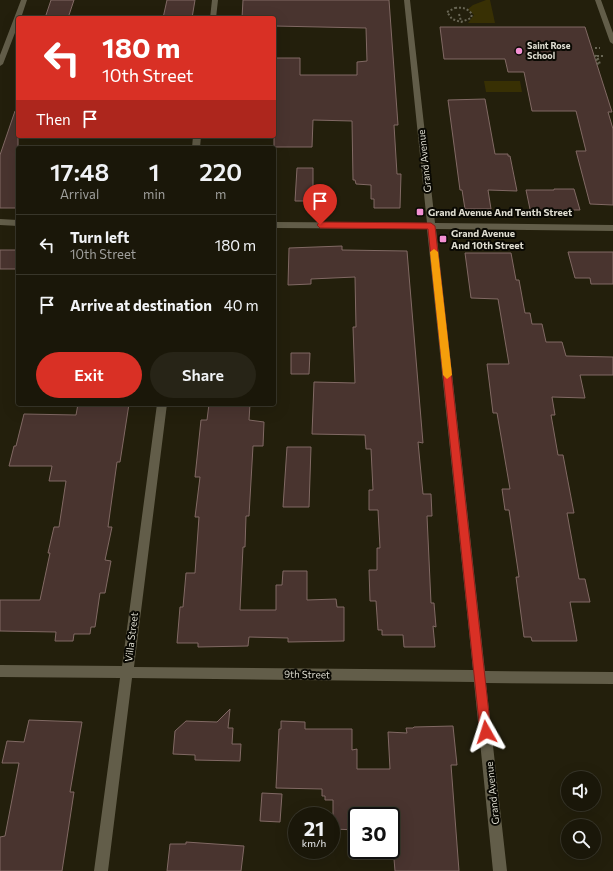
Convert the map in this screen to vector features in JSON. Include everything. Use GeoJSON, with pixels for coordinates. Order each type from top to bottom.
{"type":"FeatureCollection","features":[{"type":"Feature","properties":{"kind":"street"},"geometry":{"type":"LineString","coordinates":[[18,16],[24,0]]}},
{"type":"Feature","properties":{"kind":"street"},"geometry":{"type":"LineString","coordinates":[[213,16],[215,0]]}},
{"type":"Feature","properties":{"kind":"street","name":"Grand Avenue"},"geometry":{"type":"LineString","coordinates":[[407,0],[500,871]]}},
{"type":"Feature","properties":{"kind":"street"},"geometry":{"type":"LineString","coordinates":[[598,0],[613,42]]}},
{"type":"Feature","properties":{"kind":"street"},"geometry":{"type":"LineString","coordinates":[[0,64],[16,21]]}},
{"type":"Feature","properties":{"kind":"street"},"geometry":{"type":"LineString","coordinates":[[0,222],[16,223]]}},
{"type":"Feature","properties":{"kind":"street"},"geometry":{"type":"LineString","coordinates":[[276,225],[613,228]]}},
{"type":"Feature","properties":{"kind":"street","name":"Villa Street"},"geometry":{"type":"LineString","coordinates":[[101,871],[162,406]]}},
{"type":"Feature","properties":{"kind":"street","name":"9th Street"},"geometry":{"type":"LineString","coordinates":[[0,671],[613,678]]}},
{"type":"Feature","properties":{"kind":"path"},"geometry":{"type":"LineString","coordinates":[[461,22],[471,18],[472,14],[470,11],[459,8],[452,9],[447,12],[450,19],[461,22],[465,23]]}},
{"type":"Feature","properties":{"kind":"path"},"geometry":{"type":"LineString","coordinates":[[459,14],[461,22]]}},
{"type":"Feature","properties":{"kind":"path"},"geometry":{"type":"LineString","coordinates":[[595,48],[600,48]]}},
{"type":"Feature","properties":{"kind":"path"},"geometry":{"type":"LineString","coordinates":[[595,55],[598,64],[600,64],[598,56],[603,56]]}},
{"type":"Feature","properties":{"kind":"shaded area"},"geometry":{"type":"Polygon","coordinates":[[[490,0],[495,23],[468,23],[474,15],[468,9],[473,5],[490,0]]]}},
{"type":"Feature","properties":{"kind":"shaded area"},"geometry":{"type":"Polygon","coordinates":[[[484,81],[520,81],[522,92],[486,92],[484,81]]]}},
{"type":"Feature","properties":{"kind":"building"},"geometry":{"type":"Polygon","coordinates":[[[51,0],[74,0],[69,16],[46,16],[51,0]]]}},
{"type":"Feature","properties":{"kind":"building"},"geometry":{"type":"Polygon","coordinates":[[[167,0],[195,0],[192,16],[163,16],[167,0]]]}},
{"type":"Feature","properties":{"kind":"building"},"geometry":{"type":"Polygon","coordinates":[[[243,0],[389,0],[398,125],[394,125],[397,174],[401,174],[400,208],[374,208],[374,199],[371,199],[371,185],[356,184],[355,180],[353,180],[352,121],[313,120],[312,147],[274,146],[274,138],[276,138],[276,58],[300,58],[300,75],[357,75],[357,62],[367,61],[366,28],[276,26],[276,16],[242,16],[243,0]]]}},
{"type":"Feature","properties":{"kind":"building"},"geometry":{"type":"Polygon","coordinates":[[[440,27],[585,27],[612,112],[608,112],[613,129],[613,205],[590,204],[576,151],[586,151],[576,111],[532,111],[524,72],[508,72],[505,59],[444,59],[440,27]]]}},
{"type":"Feature","properties":{"kind":"building"},"geometry":{"type":"Polygon","coordinates":[[[485,99],[495,154],[508,154],[508,156],[510,156],[517,191],[488,190],[491,209],[465,209],[462,190],[460,190],[448,100],[485,99]]]}},
{"type":"Feature","properties":{"kind":"building"},"geometry":{"type":"Polygon","coordinates":[[[16,111],[16,138],[18,138],[18,146],[16,146],[16,208],[0,208],[0,155],[16,111]]]}},
{"type":"Feature","properties":{"kind":"building"},"geometry":{"type":"Polygon","coordinates":[[[297,168],[313,168],[313,201],[295,201],[297,168]]]}},
{"type":"Feature","properties":{"kind":"building"},"geometry":{"type":"Polygon","coordinates":[[[574,189],[580,210],[555,210],[556,214],[531,214],[526,190],[574,189]]]}},
{"type":"Feature","properties":{"kind":"building"},"geometry":{"type":"Polygon","coordinates":[[[342,246],[342,250],[407,251],[423,443],[418,442],[423,494],[431,494],[432,516],[427,516],[431,603],[434,603],[436,627],[433,626],[435,647],[404,647],[403,635],[382,635],[382,630],[378,630],[376,601],[370,601],[369,570],[377,570],[377,548],[380,548],[378,510],[369,510],[369,490],[373,490],[371,449],[366,449],[365,435],[312,434],[314,382],[355,383],[353,327],[356,327],[355,277],[311,279],[311,284],[288,285],[289,248],[342,246]]]}},
{"type":"Feature","properties":{"kind":"building"},"geometry":{"type":"Polygon","coordinates":[[[0,250],[16,250],[16,269],[0,269],[0,250]]]}},
{"type":"Feature","properties":{"kind":"building"},"geometry":{"type":"Polygon","coordinates":[[[568,252],[613,252],[613,284],[591,284],[590,278],[575,278],[568,252]]]}},
{"type":"Feature","properties":{"kind":"building"},"geometry":{"type":"Polygon","coordinates":[[[465,253],[511,253],[516,280],[519,280],[525,313],[530,313],[532,324],[542,324],[546,342],[562,342],[566,356],[613,357],[613,375],[580,375],[585,398],[552,397],[555,415],[551,415],[558,455],[563,455],[574,513],[567,513],[579,579],[585,579],[590,602],[570,602],[577,641],[532,641],[531,637],[524,637],[516,577],[519,577],[509,510],[505,510],[502,489],[510,489],[497,413],[493,413],[487,364],[509,364],[498,299],[471,298],[465,253]]]}},
{"type":"Feature","properties":{"kind":"building"},"geometry":{"type":"Polygon","coordinates":[[[291,353],[310,353],[309,374],[291,374],[291,353]]]}},
{"type":"Feature","properties":{"kind":"building"},"geometry":{"type":"Polygon","coordinates":[[[78,406],[129,406],[120,462],[117,462],[108,527],[112,527],[105,560],[111,561],[105,593],[100,593],[95,627],[91,627],[90,634],[74,634],[73,641],[55,641],[56,632],[0,631],[0,600],[40,600],[54,527],[59,527],[66,481],[49,481],[52,466],[9,466],[24,414],[76,415],[78,406]]]}},
{"type":"Feature","properties":{"kind":"building"},"geometry":{"type":"Polygon","coordinates":[[[209,406],[250,406],[249,420],[264,422],[263,446],[253,446],[249,516],[246,516],[245,547],[243,547],[240,610],[276,610],[276,585],[282,585],[283,571],[307,571],[307,600],[336,599],[337,607],[344,607],[344,641],[288,642],[288,638],[249,637],[248,646],[198,647],[198,643],[177,643],[180,607],[183,607],[186,573],[195,573],[199,517],[195,517],[200,477],[195,477],[201,420],[207,420],[209,406]]]}},
{"type":"Feature","properties":{"kind":"building"},"geometry":{"type":"Polygon","coordinates":[[[287,447],[311,447],[309,507],[283,507],[287,447]]]}},
{"type":"Feature","properties":{"kind":"building"},"geometry":{"type":"Polygon","coordinates":[[[230,709],[228,728],[233,728],[232,744],[241,744],[240,761],[195,760],[195,755],[173,754],[175,731],[186,721],[217,722],[230,709]]]}},
{"type":"Feature","properties":{"kind":"building"},"geometry":{"type":"Polygon","coordinates":[[[29,720],[82,722],[70,792],[74,792],[62,871],[0,871],[0,837],[5,836],[19,763],[2,763],[7,741],[24,742],[29,720]]]}},
{"type":"Feature","properties":{"kind":"building"},"geometry":{"type":"Polygon","coordinates":[[[281,721],[305,722],[305,729],[352,729],[352,750],[357,749],[357,769],[390,769],[388,732],[407,733],[406,728],[453,726],[457,765],[451,765],[459,871],[395,871],[394,859],[400,859],[400,807],[348,807],[348,830],[340,829],[340,807],[333,807],[333,800],[325,800],[325,796],[322,796],[322,789],[276,788],[279,729],[281,729],[281,721]]]}},
{"type":"Feature","properties":{"kind":"building"},"geometry":{"type":"Polygon","coordinates":[[[262,793],[282,794],[280,822],[260,821],[262,793]]]}},
{"type":"Feature","properties":{"kind":"building"},"geometry":{"type":"Polygon","coordinates":[[[186,842],[244,846],[241,871],[167,871],[170,844],[186,844],[186,842]]]}},
{"type":"Feature","properties":{"kind":"slow traffic"},"geometry":{"type":"LineString","coordinates":[[434,252],[447,375]]}},
{"type":"Feature","properties":{"kind":"place","name":"Saint Rose School"},"geometry":{"type":"Point","coordinates":[519,51]}},
{"type":"Feature","properties":{"kind":"place","name":"Grand Avenue And Tenth Street"},"geometry":{"type":"Point","coordinates":[420,212]}},
{"type":"Feature","properties":{"kind":"place","name":"Grand Avenue And 10th Street"},"geometry":{"type":"Point","coordinates":[443,239]}},
{"type":"Feature","properties":{"kind":"route"},"geometry":{"type":"LineString","coordinates":[[320,225],[431,226],[486,732]]}}]}
